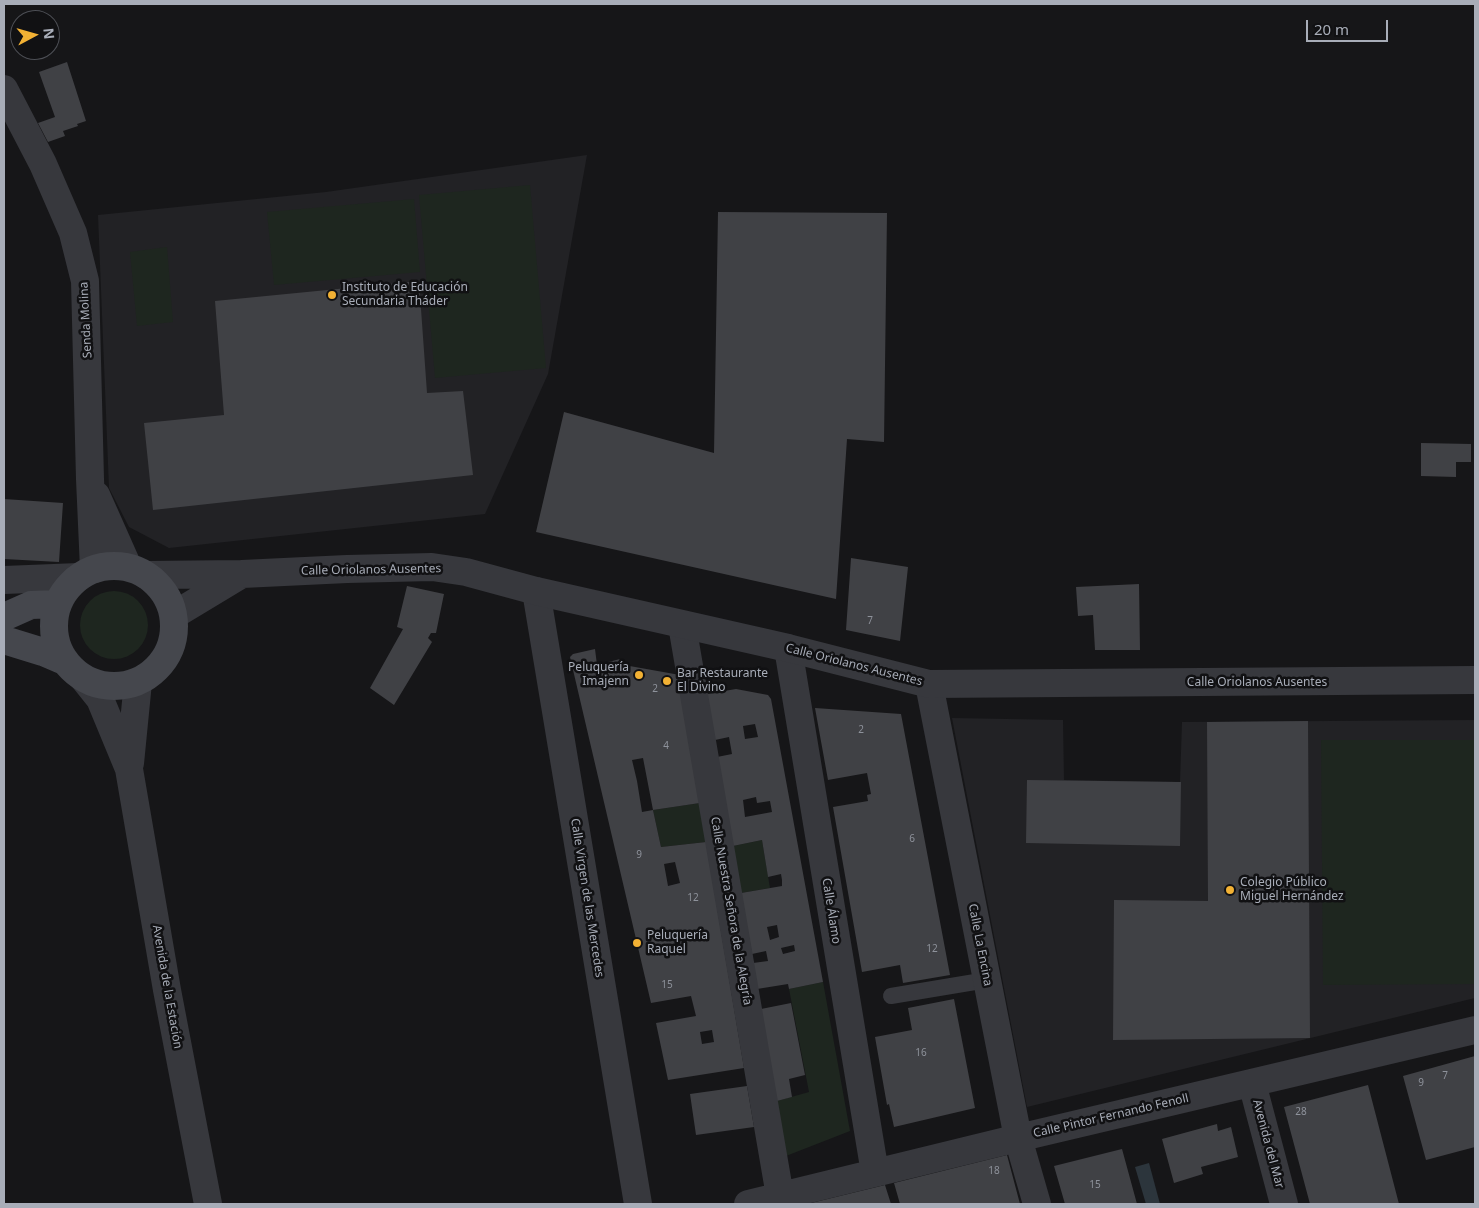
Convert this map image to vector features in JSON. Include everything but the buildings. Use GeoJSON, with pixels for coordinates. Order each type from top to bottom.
{"type":"FeatureCollection","features":[{"type":"Feature","properties":{"kind":"main road"},"geometry":{"type":"LineString","coordinates":[[110,566],[137,571],[159,586],[168,599],[174,615],[174,636],[168,655],[155,671],[138,682],[120,687],[102,686],[84,679],[64,661],[56,643],[53,623],[58,604],[66,589],[86,573],[110,566]]}},
{"type":"Feature","properties":{"kind":"main road"},"geometry":{"type":"LineString","coordinates":[[4,617],[31,605],[58,604]]}},
{"type":"Feature","properties":{"kind":"main road"},"geometry":{"type":"LineString","coordinates":[[4,640],[43,652],[64,661]]}},
{"type":"Feature","properties":{"kind":"street","name":"Senda Molina"},"geometry":{"type":"LineString","coordinates":[[4,89],[43,164],[73,233],[85,281],[90,479],[86,573]]}},
{"type":"Feature","properties":{"kind":"street","name":"Senda Molina"},"geometry":{"type":"LineString","coordinates":[[90,479],[137,571]]}},
{"type":"Feature","properties":{"kind":"street","name":"Calle Oriolanos Ausentes"},"geometry":{"type":"LineString","coordinates":[[137,571],[242,574],[432,567],[466,572],[536,591],[788,648],[929,684],[1475,680]]}},
{"type":"Feature","properties":{"kind":"street"},"geometry":{"type":"LineString","coordinates":[[4,580],[86,573]]}},
{"type":"Feature","properties":{"kind":"street","name":"Calle Oriolanos Ausentes"},"geometry":{"type":"LineString","coordinates":[[174,615],[242,574]]}},
{"type":"Feature","properties":{"kind":"street","name":"Calle Virgen de las Mercedes"},"geometry":{"type":"LineString","coordinates":[[536,591],[638,1204]]}},
{"type":"Feature","properties":{"kind":"street","name":"Calle Nuestra Señora de la Alegría"},"geometry":{"type":"LineString","coordinates":[[682,624],[780,1196]]}},
{"type":"Feature","properties":{"kind":"street","name":"Calle Álamo"},"geometry":{"type":"LineString","coordinates":[[788,648],[875,1173]]}},
{"type":"Feature","properties":{"kind":"street","name":"Avenida de la Estación"},"geometry":{"type":"LineString","coordinates":[[84,679],[100,699],[129,770],[167,990],[208,1204]]}},
{"type":"Feature","properties":{"kind":"street","name":"Avenida de la Estación"},"geometry":{"type":"LineString","coordinates":[[129,770],[138,682]]}},
{"type":"Feature","properties":{"kind":"street","name":"Calle La Encina"},"geometry":{"type":"LineString","coordinates":[[929,684],[1018,1138],[1037,1204]]}},
{"type":"Feature","properties":{"kind":"street","name":"Calle Pintor Fernando Fenoll"},"geometry":{"type":"LineString","coordinates":[[748,1204],[1475,1030]]}},
{"type":"Feature","properties":{"kind":"street","name":"Avenida del Mar"},"geometry":{"type":"LineString","coordinates":[[1252,1083],[1284,1204]]}},
{"type":"Feature","properties":{"kind":"lane"},"geometry":{"type":"LineString","coordinates":[[891,996],[987,980]]}},
{"type":"Feature","properties":{"kind":"shaded area","name":"Instituto de Educación Secundaria Tháder"},"geometry":{"type":"Polygon","coordinates":[[[587,155],[548,374],[485,514],[169,548],[129,527],[109,488],[98,215],[326,192],[587,155]]]}},
{"type":"Feature","properties":{"kind":"shaded area"},"geometry":{"type":"Polygon","coordinates":[[[530,185],[546,368],[435,378],[419,195],[530,185]]]}},
{"type":"Feature","properties":{"kind":"shaded area"},"geometry":{"type":"Polygon","coordinates":[[[414,199],[420,272],[274,285],[267,212],[414,199]]]}},
{"type":"Feature","properties":{"kind":"shaded area"},"geometry":{"type":"Polygon","coordinates":[[[167,247],[173,322],[137,326],[130,252],[167,247]]]}},
{"type":"Feature","properties":{"kind":"shaded area"},"geometry":{"type":"Polygon","coordinates":[[[114,591],[127,594],[138,601],[145,612],[148,625],[145,638],[138,649],[127,656],[114,659],[101,656],[90,649],[83,638],[80,625],[83,612],[90,601],[101,594],[114,591]]]}},
{"type":"Feature","properties":{"kind":"shaded area","name":"Colegio Público Miguel Hernández"},"geometry":{"type":"Polygon","coordinates":[[[952,718],[1063,720],[1064,780],[1180,782],[1182,722],[1475,720],[1475,998],[1027,1107],[952,718]]]}},
{"type":"Feature","properties":{"kind":"shaded area"},"geometry":{"type":"Polygon","coordinates":[[[1321,740],[1475,740],[1475,984],[1323,985],[1321,740]]]}},
{"type":"Feature","properties":{"kind":"shaded area"},"geometry":{"type":"Polygon","coordinates":[[[700,803],[706,842],[661,847],[653,810],[700,803]]]}},
{"type":"Feature","properties":{"kind":"shaded area"},"geometry":{"type":"Polygon","coordinates":[[[762,840],[770,888],[741,893],[733,846],[762,840]]]}},
{"type":"Feature","properties":{"kind":"shaded area"},"geometry":{"type":"Polygon","coordinates":[[[823,982],[850,1131],[786,1156],[777,1101],[809,1092],[789,989],[823,982]]]}},
{"type":"Feature","properties":{"kind":"shaded area"},"geometry":{"type":"Polygon","coordinates":[[[1149,1163],[1160,1204],[1146,1204],[1135,1167],[1149,1163]]]}},
{"type":"Feature","properties":{"kind":"place","name":"Instituto de Educación Secundaria Tháder"},"geometry":{"type":"Point","coordinates":[332,295]}},
{"type":"Feature","properties":{"kind":"place","name":"Peluquería Imajenn"},"geometry":{"type":"Point","coordinates":[639,675]}},
{"type":"Feature","properties":{"kind":"place","name":"Bar Restaurante El Divino"},"geometry":{"type":"Point","coordinates":[667,681]}},
{"type":"Feature","properties":{"kind":"place","name":"Colegio Público Miguel Hernández"},"geometry":{"type":"Point","coordinates":[1230,890]}},
{"type":"Feature","properties":{"kind":"place","name":"Peluquería Raquel"},"geometry":{"type":"Point","coordinates":[637,943]}}]}
